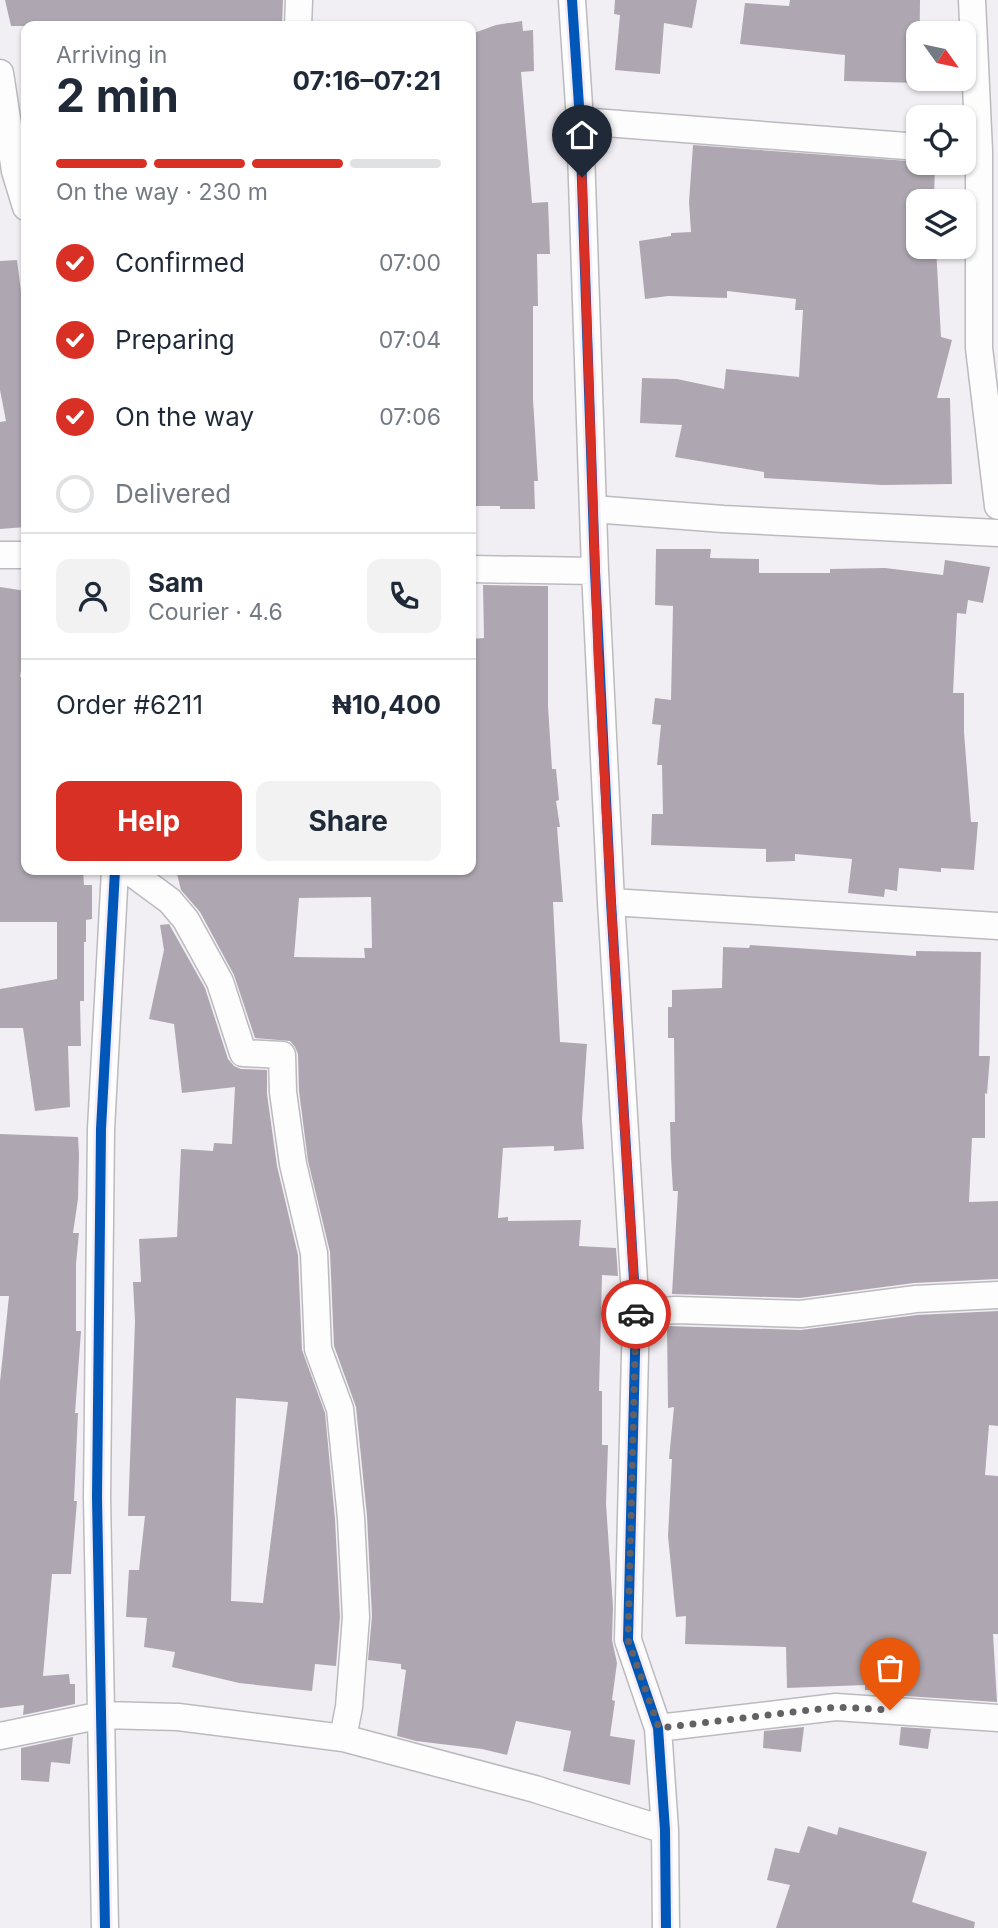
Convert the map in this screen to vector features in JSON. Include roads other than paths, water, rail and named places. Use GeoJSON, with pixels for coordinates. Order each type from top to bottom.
{"type":"FeatureCollection","features":[{"type":"Feature","properties":{"kind":"street"},"geometry":{"type":"LineString","coordinates":[[298,21],[299,0]]}},
{"type":"Feature","properties":{"kind":"street"},"geometry":{"type":"LineString","coordinates":[[572,0],[580,121],[595,571],[611,902],[636,1313],[628,1640],[659,1728],[665,1830],[666,1928]]}},
{"type":"Feature","properties":{"kind":"street"},"geometry":{"type":"LineString","coordinates":[[972,0],[980,151],[979,348],[998,506]]}},
{"type":"Feature","properties":{"kind":"street"},"geometry":{"type":"LineString","coordinates":[[0,73],[15,171],[21,191]]}},
{"type":"Feature","properties":{"kind":"street"},"geometry":{"type":"LineString","coordinates":[[580,121],[906,146]]}},
{"type":"Feature","properties":{"kind":"street"},"geometry":{"type":"LineString","coordinates":[[593,509],[723,519],[998,533]]}},
{"type":"Feature","properties":{"kind":"street"},"geometry":{"type":"LineString","coordinates":[[0,555],[21,555]]}},
{"type":"Feature","properties":{"kind":"street"},"geometry":{"type":"LineString","coordinates":[[476,569],[595,571]]}},
{"type":"Feature","properties":{"kind":"street"},"geometry":{"type":"LineString","coordinates":[[105,1928],[97,1497],[101,1129],[115,875]]}},
{"type":"Feature","properties":{"kind":"street"},"geometry":{"type":"LineString","coordinates":[[135,875],[170,901],[186,919],[220,982],[243,1054],[282,1055],[283,1092],[293,1164],[314,1253],[318,1349],[340,1409],[351,1518],[356,1616],[349,1707],[343,1738]]}},
{"type":"Feature","properties":{"kind":"street"},"geometry":{"type":"LineString","coordinates":[[611,902],[998,926]]}},
{"type":"Feature","properties":{"kind":"street"},"geometry":{"type":"LineString","coordinates":[[636,1313],[676,1310],[801,1314],[916,1299],[998,1295]]}},
{"type":"Feature","properties":{"kind":"street"},"geometry":{"type":"LineString","coordinates":[[659,1728],[836,1707],[998,1718]]}},
{"type":"Feature","properties":{"kind":"street"},"geometry":{"type":"LineString","coordinates":[[0,1736],[102,1716],[178,1717],[343,1738],[536,1788],[665,1830]]}}]}
